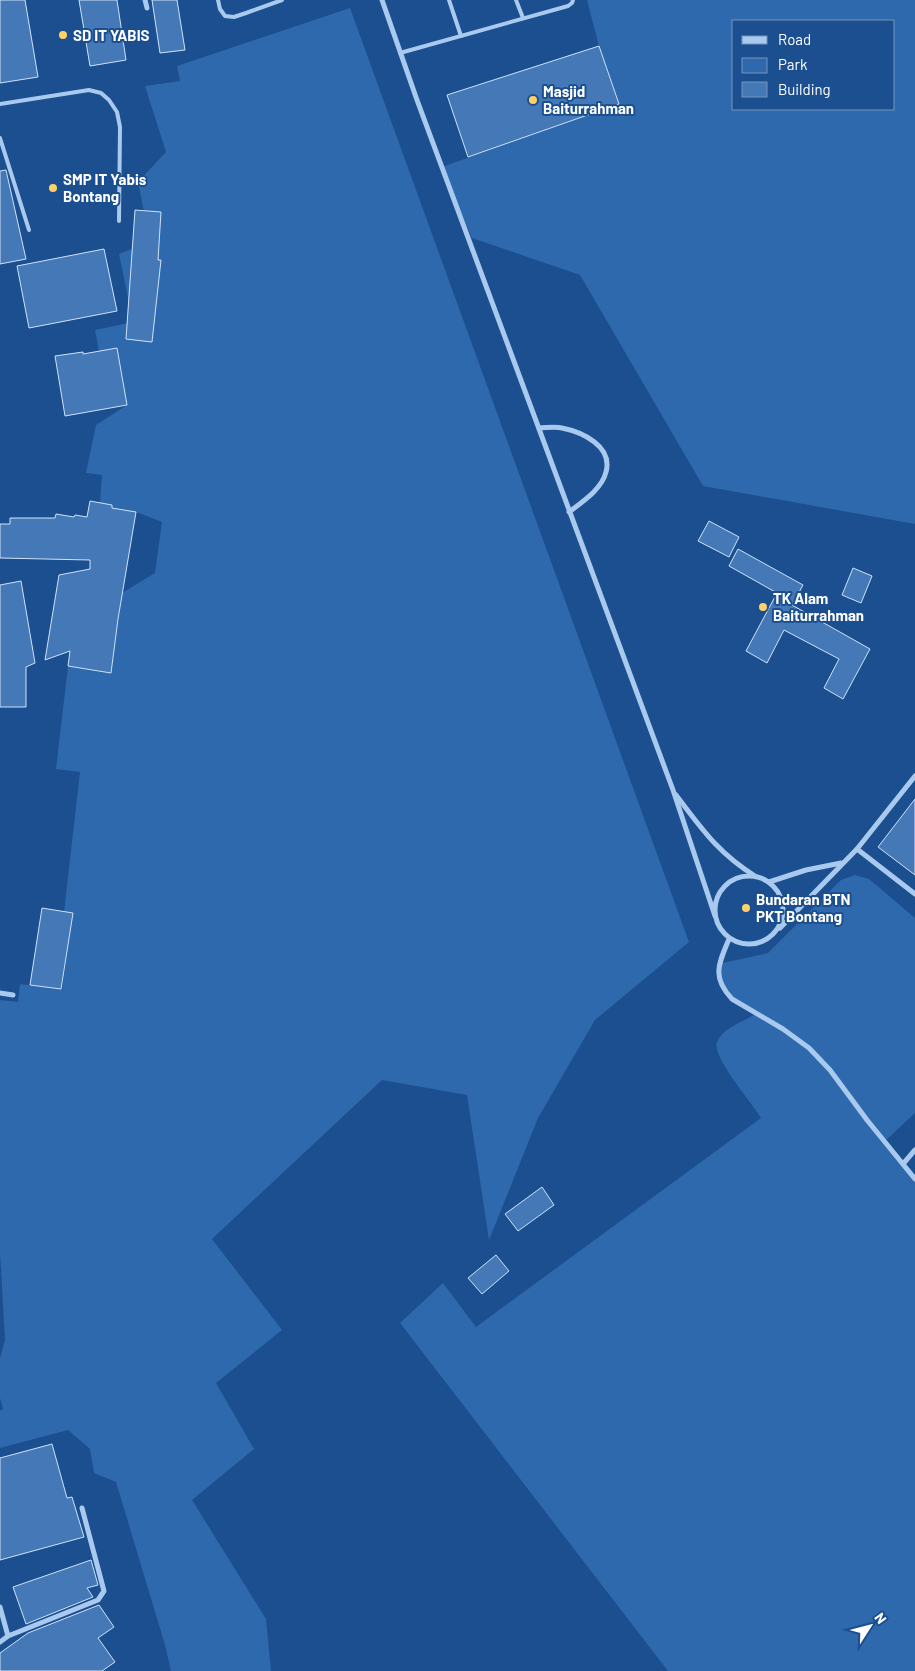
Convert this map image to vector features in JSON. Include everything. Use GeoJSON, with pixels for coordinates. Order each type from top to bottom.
{"type":"FeatureCollection","features":[{"type":"Feature","properties":{"kind":"street"},"geometry":{"type":"LineString","coordinates":[[145,0],[147,8]]}},
{"type":"Feature","properties":{"kind":"street"},"geometry":{"type":"LineString","coordinates":[[382,0],[673,790],[720,929],[729,939],[742,944],[755,945],[768,940],[821,888],[842,863],[857,849],[915,776]]}},
{"type":"Feature","properties":{"kind":"street"},"geometry":{"type":"LineString","coordinates":[[539,428],[560,427],[591,438],[601,448],[606,460],[606,472],[599,486],[569,512]]}},
{"type":"Feature","properties":{"kind":"street"},"geometry":{"type":"LineString","coordinates":[[673,790],[718,848],[735,863],[769,882],[778,892],[783,904],[783,918],[778,930]]}},
{"type":"Feature","properties":{"kind":"street"},"geometry":{"type":"LineString","coordinates":[[857,849],[915,894]]}},
{"type":"Feature","properties":{"kind":"street"},"geometry":{"type":"LineString","coordinates":[[769,882],[806,870],[842,863]]}},
{"type":"Feature","properties":{"kind":"street"},"geometry":{"type":"LineString","coordinates":[[715,916],[715,903],[721,890],[730,881],[743,876],[756,876]]}},
{"type":"Feature","properties":{"kind":"street"},"geometry":{"type":"LineString","coordinates":[[729,939],[718,964],[720,979],[726,992],[732,999],[783,1029],[808,1048],[830,1070],[867,1120],[915,1178]]}},
{"type":"Feature","properties":{"kind":"street"},"geometry":{"type":"LineString","coordinates":[[0,993],[13,995]]}},
{"type":"Feature","properties":{"kind":"street"},"geometry":{"type":"LineString","coordinates":[[903,1164],[915,1150]]}},
{"type":"Feature","properties":{"kind":"street"},"geometry":{"type":"LineString","coordinates":[[0,1642],[8,1636],[98,1600],[103,1595],[104,1591],[82,1508]]}},
{"type":"Feature","properties":{"kind":"street"},"geometry":{"type":"LineString","coordinates":[[0,1607],[8,1636]]}},
{"type":"Feature","properties":{"kind":"lane"},"geometry":{"type":"LineString","coordinates":[[218,0],[220,9],[225,16],[234,16],[282,0]]}},
{"type":"Feature","properties":{"kind":"lane"},"geometry":{"type":"LineString","coordinates":[[449,0],[461,36]]}},
{"type":"Feature","properties":{"kind":"lane"},"geometry":{"type":"LineString","coordinates":[[516,0],[522,18]]}},
{"type":"Feature","properties":{"kind":"lane"},"geometry":{"type":"LineString","coordinates":[[400,53],[568,6],[572,3],[572,0]]}},
{"type":"Feature","properties":{"kind":"lane"},"geometry":{"type":"LineString","coordinates":[[0,104],[89,90],[101,94],[109,100],[117,112],[120,128],[119,221]]}},
{"type":"Feature","properties":{"kind":"lane"},"geometry":{"type":"LineString","coordinates":[[0,138],[29,230]]}},
{"type":"Feature","properties":{"kind":"green space"},"geometry":{"type":"Polygon","coordinates":[[[587,0],[915,0],[915,524],[703,486],[580,275],[472,238],[442,167],[619,104],[599,46],[587,0]]]}},
{"type":"Feature","properties":{"kind":"green space"},"geometry":{"type":"Polygon","coordinates":[[[350,8],[689,942],[595,1020],[538,1118],[489,1240],[467,1095],[382,1080],[212,1239],[282,1330],[216,1383],[254,1449],[192,1500],[266,1619],[271,1671],[171,1671],[165,1645],[116,1482],[94,1473],[90,1449],[68,1430],[0,1448],[0,1411],[3,1409],[0,1398],[0,1358],[5,1340],[0,1253],[0,1000],[18,1002],[20,984],[62,989],[73,913],[64,912],[80,772],[56,769],[68,666],[111,673],[122,593],[155,573],[162,522],[136,512],[113,509],[100,503],[102,475],[86,473],[96,425],[127,405],[99,351],[95,330],[133,322],[119,254],[150,242],[138,182],[166,152],[145,86],[180,81],[177,66],[350,8]]]}},
{"type":"Feature","properties":{"kind":"green space"},"geometry":{"type":"Polygon","coordinates":[[[855,875],[869,879],[915,918],[915,1113],[885,1141],[915,1179],[915,1671],[668,1671],[400,1323],[443,1283],[476,1327],[761,1118],[726,1069],[717,1049],[717,1042],[724,1033],[754,1015],[726,992],[718,964],[768,953],[841,880],[855,875]]]}},
{"type":"Feature","properties":{"kind":"building"},"geometry":{"type":"Polygon","coordinates":[[[0,0],[25,0],[38,77],[0,83],[0,0]]]}},
{"type":"Feature","properties":{"kind":"building"},"geometry":{"type":"Polygon","coordinates":[[[79,0],[117,0],[126,60],[90,66],[79,0]]]}},
{"type":"Feature","properties":{"kind":"building"},"geometry":{"type":"Polygon","coordinates":[[[152,0],[177,0],[185,50],[160,53],[152,0]]]}},
{"type":"Feature","properties":{"kind":"building","name":"Masjid Baiturrahman"},"geometry":{"type":"Polygon","coordinates":[[[599,46],[619,104],[468,157],[447,95],[599,46]]]}},
{"type":"Feature","properties":{"kind":"building"},"geometry":{"type":"Polygon","coordinates":[[[6,170],[26,259],[0,264],[0,171],[6,170]]]}},
{"type":"Feature","properties":{"kind":"building"},"geometry":{"type":"Polygon","coordinates":[[[135,210],[161,212],[158,260],[161,260],[152,342],[126,339],[135,210]]]}},
{"type":"Feature","properties":{"kind":"building"},"geometry":{"type":"Polygon","coordinates":[[[104,249],[117,311],[29,328],[17,266],[104,249]]]}},
{"type":"Feature","properties":{"kind":"building"},"geometry":{"type":"Polygon","coordinates":[[[117,348],[127,405],[65,416],[55,356],[83,352],[83,354],[117,348]]]}},
{"type":"Feature","properties":{"kind":"building"},"geometry":{"type":"Polygon","coordinates":[[[90,501],[112,505],[112,508],[136,512],[111,673],[68,666],[70,651],[45,660],[59,575],[90,569],[90,560],[0,558],[0,524],[10,524],[10,518],[55,518],[56,514],[87,517],[90,501]]]}},
{"type":"Feature","properties":{"kind":"building"},"geometry":{"type":"Polygon","coordinates":[[[709,521],[739,537],[729,557],[698,541],[709,521]]]}},
{"type":"Feature","properties":{"kind":"building"},"geometry":{"type":"Polygon","coordinates":[[[738,549],[803,585],[792,605],[870,649],[843,699],[824,688],[839,659],[784,630],[767,663],[746,651],[777,593],[729,566],[738,549]]]}},
{"type":"Feature","properties":{"kind":"building"},"geometry":{"type":"Polygon","coordinates":[[[853,568],[872,576],[861,603],[842,595],[853,568]]]}},
{"type":"Feature","properties":{"kind":"building"},"geometry":{"type":"Polygon","coordinates":[[[21,581],[35,663],[26,667],[26,707],[0,707],[0,585],[21,581]]]}},
{"type":"Feature","properties":{"kind":"building"},"geometry":{"type":"Polygon","coordinates":[[[915,799],[915,875],[878,847],[915,799]]]}},
{"type":"Feature","properties":{"kind":"building"},"geometry":{"type":"Polygon","coordinates":[[[42,908],[73,913],[61,989],[30,985],[42,908]]]}},
{"type":"Feature","properties":{"kind":"building"},"geometry":{"type":"Polygon","coordinates":[[[542,1187],[554,1205],[518,1231],[505,1214],[542,1187]]]}},
{"type":"Feature","properties":{"kind":"building"},"geometry":{"type":"Polygon","coordinates":[[[496,1255],[509,1271],[482,1294],[468,1278],[496,1255]]]}},
{"type":"Feature","properties":{"kind":"building"},"geometry":{"type":"Polygon","coordinates":[[[52,1444],[67,1498],[72,1497],[84,1537],[0,1560],[0,1458],[52,1444]]]}},
{"type":"Feature","properties":{"kind":"building"},"geometry":{"type":"Polygon","coordinates":[[[91,1560],[98,1585],[87,1588],[93,1597],[26,1624],[13,1587],[91,1560]]]}},
{"type":"Feature","properties":{"kind":"building"},"geometry":{"type":"Polygon","coordinates":[[[99,1605],[114,1627],[98,1638],[115,1662],[102,1671],[0,1671],[0,1653],[28,1633],[99,1605]]]}},
{"type":"Feature","properties":{"kind":"place","name":"SD IT YABIS"},"geometry":{"type":"Point","coordinates":[63,35]}},
{"type":"Feature","properties":{"kind":"place","name":"Masjid Baiturrahman"},"geometry":{"type":"Point","coordinates":[533,100]}},
{"type":"Feature","properties":{"kind":"place","name":"SMP IT Yabis Bontang"},"geometry":{"type":"Point","coordinates":[53,188]}},
{"type":"Feature","properties":{"kind":"place","name":"TK Alam Baiturrahman"},"geometry":{"type":"Point","coordinates":[763,607]}},
{"type":"Feature","properties":{"kind":"place","name":"Bundaran BTN PKT Bontang"},"geometry":{"type":"Point","coordinates":[746,908]}}]}
